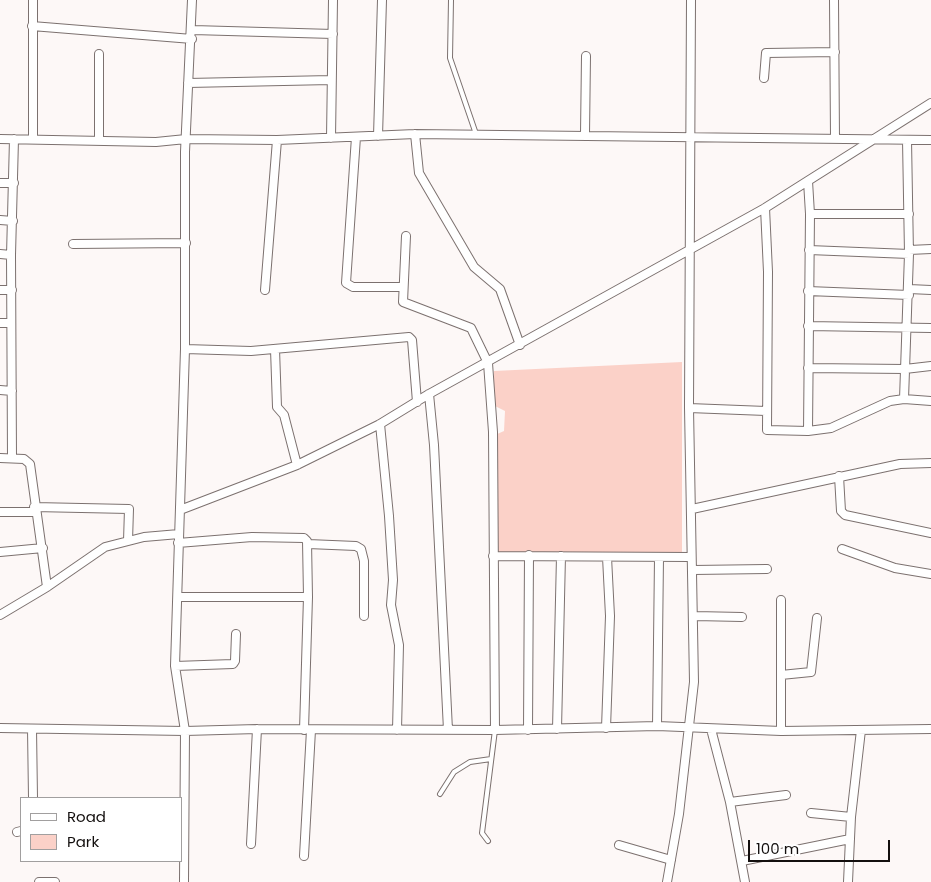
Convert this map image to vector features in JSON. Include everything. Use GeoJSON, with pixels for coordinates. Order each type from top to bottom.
{"type":"FeatureCollection","features":[{"type":"Feature","properties":{"kind":"street"},"geometry":{"type":"LineString","coordinates":[[33,0],[33,138]]}},
{"type":"Feature","properties":{"kind":"street"},"geometry":{"type":"LineString","coordinates":[[184,882],[185,731],[175,666],[185,349],[186,139],[192,0]]}},
{"type":"Feature","properties":{"kind":"street"},"geometry":{"type":"LineString","coordinates":[[331,138],[333,0]]}},
{"type":"Feature","properties":{"kind":"street"},"geometry":{"type":"LineString","coordinates":[[378,136],[382,0]]}},
{"type":"Feature","properties":{"kind":"street"},"geometry":{"type":"LineString","coordinates":[[668,882],[690,729],[694,682],[695,616],[691,557],[692,509],[688,408],[691,248],[691,0]]}},
{"type":"Feature","properties":{"kind":"street"},"geometry":{"type":"LineString","coordinates":[[834,0],[835,138]]}},
{"type":"Feature","properties":{"kind":"street"},"geometry":{"type":"LineString","coordinates":[[32,26],[192,34],[333,34]]}},
{"type":"Feature","properties":{"kind":"street"},"geometry":{"type":"LineString","coordinates":[[764,78],[766,53],[835,52]]}},
{"type":"Feature","properties":{"kind":"street"},"geometry":{"type":"LineString","coordinates":[[99,54],[99,140]]}},
{"type":"Feature","properties":{"kind":"street"},"geometry":{"type":"LineString","coordinates":[[586,56],[586,134]]}},
{"type":"Feature","properties":{"kind":"street"},"geometry":{"type":"LineString","coordinates":[[188,83],[331,80]]}},
{"type":"Feature","properties":{"kind":"street"},"geometry":{"type":"LineString","coordinates":[[180,510],[297,464],[380,424],[429,394],[765,208],[931,103]]}},
{"type":"Feature","properties":{"kind":"street"},"geometry":{"type":"LineString","coordinates":[[415,134],[419,173],[474,267],[500,289],[520,345]]}},
{"type":"Feature","properties":{"kind":"street"},"geometry":{"type":"LineString","coordinates":[[0,139],[33,138],[156,142],[186,139],[277,140],[415,134],[586,134],[931,140]]}},
{"type":"Feature","properties":{"kind":"street"},"geometry":{"type":"LineString","coordinates":[[356,136],[346,283],[353,287],[403,287]]}},
{"type":"Feature","properties":{"kind":"street"},"geometry":{"type":"LineString","coordinates":[[12,458],[11,255],[14,139]]}},
{"type":"Feature","properties":{"kind":"street"},"geometry":{"type":"LineString","coordinates":[[266,290],[277,140]]}},
{"type":"Feature","properties":{"kind":"street"},"geometry":{"type":"LineString","coordinates":[[904,399],[909,292],[907,140]]}},
{"type":"Feature","properties":{"kind":"street"},"geometry":{"type":"LineString","coordinates":[[808,180],[810,214],[808,431]]}},
{"type":"Feature","properties":{"kind":"street"},"geometry":{"type":"LineString","coordinates":[[0,182],[14,182]]}},
{"type":"Feature","properties":{"kind":"street"},"geometry":{"type":"LineString","coordinates":[[765,208],[768,272],[767,430],[808,431],[831,428],[883,403],[904,399],[931,401]]}},
{"type":"Feature","properties":{"kind":"street"},"geometry":{"type":"LineString","coordinates":[[810,214],[909,214]]}},
{"type":"Feature","properties":{"kind":"street"},"geometry":{"type":"LineString","coordinates":[[0,220],[13,221]]}},
{"type":"Feature","properties":{"kind":"street"},"geometry":{"type":"LineString","coordinates":[[406,236],[403,302],[473,330],[488,363],[493,432],[495,730]]}},
{"type":"Feature","properties":{"kind":"street"},"geometry":{"type":"LineString","coordinates":[[73,244],[186,243]]}},
{"type":"Feature","properties":{"kind":"street"},"geometry":{"type":"LineString","coordinates":[[809,250],[909,252],[931,249]]}},
{"type":"Feature","properties":{"kind":"street"},"geometry":{"type":"LineString","coordinates":[[0,254],[11,255]]}},
{"type":"Feature","properties":{"kind":"street"},"geometry":{"type":"LineString","coordinates":[[0,290],[12,290]]}},
{"type":"Feature","properties":{"kind":"street"},"geometry":{"type":"LineString","coordinates":[[808,291],[909,292],[931,290]]}},
{"type":"Feature","properties":{"kind":"street"},"geometry":{"type":"LineString","coordinates":[[0,323],[11,323]]}},
{"type":"Feature","properties":{"kind":"street"},"geometry":{"type":"LineString","coordinates":[[808,326],[931,328]]}},
{"type":"Feature","properties":{"kind":"street"},"geometry":{"type":"LineString","coordinates":[[185,349],[275,349],[409,337],[412,340],[417,402]]}},
{"type":"Feature","properties":{"kind":"street"},"geometry":{"type":"LineString","coordinates":[[275,349],[277,407],[284,415],[297,464]]}},
{"type":"Feature","properties":{"kind":"street"},"geometry":{"type":"LineString","coordinates":[[808,368],[905,369],[931,366]]}},
{"type":"Feature","properties":{"kind":"street"},"geometry":{"type":"LineString","coordinates":[[0,390],[12,391]]}},
{"type":"Feature","properties":{"kind":"street"},"geometry":{"type":"LineString","coordinates":[[429,394],[434,445],[448,730]]}},
{"type":"Feature","properties":{"kind":"street"},"geometry":{"type":"LineString","coordinates":[[688,408],[766,412]]}},
{"type":"Feature","properties":{"kind":"street"},"geometry":{"type":"LineString","coordinates":[[380,424],[389,516],[392,605],[399,645],[397,730]]}},
{"type":"Feature","properties":{"kind":"street"},"geometry":{"type":"LineString","coordinates":[[0,458],[28,460],[30,464],[47,587]]}},
{"type":"Feature","properties":{"kind":"street"},"geometry":{"type":"LineString","coordinates":[[692,509],[774,493],[839,476],[900,464],[931,464]]}},
{"type":"Feature","properties":{"kind":"street"},"geometry":{"type":"LineString","coordinates":[[839,476],[841,511],[844,515],[931,533]]}},
{"type":"Feature","properties":{"kind":"street"},"geometry":{"type":"LineString","coordinates":[[0,512],[129,509],[128,541]]}},
{"type":"Feature","properties":{"kind":"street"},"geometry":{"type":"LineString","coordinates":[[0,615],[47,587],[106,546],[179,534]]}},
{"type":"Feature","properties":{"kind":"street"},"geometry":{"type":"LineString","coordinates":[[178,543],[275,537],[304,538],[308,544],[304,856]]}},
{"type":"Feature","properties":{"kind":"street"},"geometry":{"type":"LineString","coordinates":[[308,544],[356,546],[361,549],[364,561],[364,616]]}},
{"type":"Feature","properties":{"kind":"street"},"geometry":{"type":"LineString","coordinates":[[0,552],[43,548]]}},
{"type":"Feature","properties":{"kind":"street"},"geometry":{"type":"LineString","coordinates":[[842,549],[895,568],[931,574]]}},
{"type":"Feature","properties":{"kind":"street"},"geometry":{"type":"LineString","coordinates":[[528,730],[529,555]]}},
{"type":"Feature","properties":{"kind":"street"},"geometry":{"type":"LineString","coordinates":[[493,556],[691,557]]}},
{"type":"Feature","properties":{"kind":"street"},"geometry":{"type":"LineString","coordinates":[[557,729],[561,556]]}},
{"type":"Feature","properties":{"kind":"street"},"geometry":{"type":"LineString","coordinates":[[606,728],[610,616],[607,557]]}},
{"type":"Feature","properties":{"kind":"street"},"geometry":{"type":"LineString","coordinates":[[657,726],[659,558]]}},
{"type":"Feature","properties":{"kind":"street"},"geometry":{"type":"LineString","coordinates":[[693,570],[767,569]]}},
{"type":"Feature","properties":{"kind":"street"},"geometry":{"type":"LineString","coordinates":[[178,597],[308,597]]}},
{"type":"Feature","properties":{"kind":"street"},"geometry":{"type":"LineString","coordinates":[[781,600],[782,731]]}},
{"type":"Feature","properties":{"kind":"street"},"geometry":{"type":"LineString","coordinates":[[695,616],[742,617]]}},
{"type":"Feature","properties":{"kind":"street"},"geometry":{"type":"LineString","coordinates":[[781,675],[812,672],[817,618]]}},
{"type":"Feature","properties":{"kind":"street"},"geometry":{"type":"LineString","coordinates":[[175,666],[233,664],[236,661],[236,634]]}},
{"type":"Feature","properties":{"kind":"street"},"geometry":{"type":"LineString","coordinates":[[0,728],[185,731],[257,729],[528,730],[657,726],[690,729],[782,731],[931,729]]}},
{"type":"Feature","properties":{"kind":"street"},"geometry":{"type":"LineString","coordinates":[[711,728],[730,802],[745,882]]}},
{"type":"Feature","properties":{"kind":"street"},"geometry":{"type":"LineString","coordinates":[[32,729],[33,797]]}},
{"type":"Feature","properties":{"kind":"street"},"geometry":{"type":"LineString","coordinates":[[252,844],[257,729]]}},
{"type":"Feature","properties":{"kind":"street"},"geometry":{"type":"LineString","coordinates":[[848,882],[851,817],[861,730]]}},
{"type":"Feature","properties":{"kind":"street"},"geometry":{"type":"LineString","coordinates":[[730,802],[786,795]]}},
{"type":"Feature","properties":{"kind":"street"},"geometry":{"type":"LineString","coordinates":[[811,813],[851,817]]}},
{"type":"Feature","properties":{"kind":"street"},"geometry":{"type":"LineString","coordinates":[[742,861],[850,839]]}},
{"type":"Feature","properties":{"kind":"street"},"geometry":{"type":"LineString","coordinates":[[619,845],[671,860]]}},
{"type":"Feature","properties":{"kind":"street"},"geometry":{"type":"LineString","coordinates":[[39,882],[55,882]]}},
{"type":"Feature","properties":{"kind":"lane"},"geometry":{"type":"LineString","coordinates":[[452,0],[450,58],[476,134]]}},
{"type":"Feature","properties":{"kind":"lane"},"geometry":{"type":"LineString","coordinates":[[488,842],[482,833],[495,730]]}},
{"type":"Feature","properties":{"kind":"lane"},"geometry":{"type":"LineString","coordinates":[[440,794],[454,772],[470,762],[491,759]]}},
{"type":"Feature","properties":{"kind":"green space"},"geometry":{"type":"Polygon","coordinates":[[[682,362],[682,555],[495,552],[495,435],[504,431],[505,411],[493,405],[494,371],[682,362]]]}}]}
